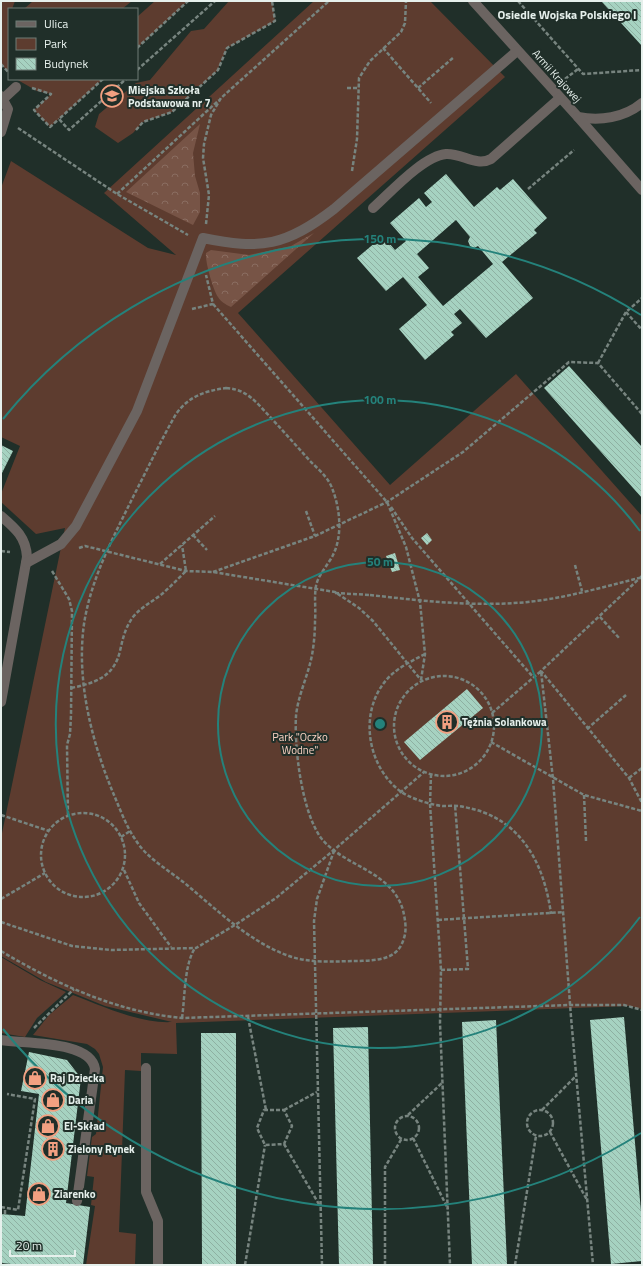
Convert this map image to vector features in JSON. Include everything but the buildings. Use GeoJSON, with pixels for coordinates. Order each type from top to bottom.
{"type":"FeatureCollection","features":[{"type":"Feature","properties":{"kind":"street","name":"Armii Krajowej"},"geometry":{"type":"LineString","coordinates":[[473,1],[578,117],[596,119],[616,116],[628,112],[642,103]]}},
{"type":"Feature","properties":{"kind":"street"},"geometry":{"type":"LineString","coordinates":[[26,563],[51,551],[65,540],[76,526],[137,411],[202,240],[252,246],[271,243],[308,228],[347,197],[517,50]]}},
{"type":"Feature","properties":{"kind":"street"},"geometry":{"type":"LineString","coordinates":[[1,132],[6,120],[8,109],[2,97],[21,86]]}},
{"type":"Feature","properties":{"kind":"street"},"geometry":{"type":"LineString","coordinates":[[373,208],[420,167],[437,157],[446,154],[453,154],[482,162],[491,159],[560,98]]}},
{"type":"Feature","properties":{"kind":"street"},"geometry":{"type":"LineString","coordinates":[[578,117],[642,190]]}},
{"type":"Feature","properties":{"kind":"street"},"geometry":{"type":"LineString","coordinates":[[1,516],[19,532],[23,538],[27,550],[26,563],[1,702]]}},
{"type":"Feature","properties":{"kind":"street"},"geometry":{"type":"LineString","coordinates":[[1,1040],[16,1043],[34,1042],[79,1051],[86,1054],[94,1063],[95,1069],[77,1201]]}},
{"type":"Feature","properties":{"kind":"street"},"geometry":{"type":"LineString","coordinates":[[146,1068],[146,1192],[158,1221],[158,1265]]}},
{"type":"Feature","properties":{"kind":"path"},"geometry":{"type":"LineString","coordinates":[[138,47],[188,1]]}},
{"type":"Feature","properties":{"kind":"path"},"geometry":{"type":"LineString","coordinates":[[138,69],[215,1]]}},
{"type":"Feature","properties":{"kind":"path"},"geometry":{"type":"LineString","coordinates":[[136,130],[143,122],[172,112],[218,70],[227,48],[275,21],[272,1]]}},
{"type":"Feature","properties":{"kind":"path"},"geometry":{"type":"LineString","coordinates":[[117,194],[329,1]]}},
{"type":"Feature","properties":{"kind":"path"},"geometry":{"type":"LineString","coordinates":[[347,197],[357,139],[358,88],[361,72],[404,28],[406,1]]}},
{"type":"Feature","properties":{"kind":"path"},"geometry":{"type":"LineString","coordinates":[[518,1],[583,74],[642,70]]}},
{"type":"Feature","properties":{"kind":"path"},"geometry":{"type":"LineString","coordinates":[[383,48],[441,115]]}},
{"type":"Feature","properties":{"kind":"path"},"geometry":{"type":"LineString","coordinates":[[418,88],[454,57]]}},
{"type":"Feature","properties":{"kind":"path"},"geometry":{"type":"LineString","coordinates":[[1,64],[8,72]]}},
{"type":"Feature","properties":{"kind":"path"},"geometry":{"type":"LineString","coordinates":[[21,86],[51,94],[34,110],[50,127],[102,80]]}},
{"type":"Feature","properties":{"kind":"path"},"geometry":{"type":"LineString","coordinates":[[59,119],[69,130],[125,80]]}},
{"type":"Feature","properties":{"kind":"path"},"geometry":{"type":"LineString","coordinates":[[347,88],[358,88]]}},
{"type":"Feature","properties":{"kind":"path"},"geometry":{"type":"LineString","coordinates":[[6,120],[117,194],[202,240],[209,195],[203,158],[204,144],[211,115],[221,98]]}},
{"type":"Feature","properties":{"kind":"path"},"geometry":{"type":"LineString","coordinates":[[528,189],[574,150]]}},
{"type":"Feature","properties":{"kind":"path"},"geometry":{"type":"LineString","coordinates":[[598,363],[626,312],[642,298]]}},
{"type":"Feature","properties":{"kind":"path"},"geometry":{"type":"LineString","coordinates":[[213,304],[387,502],[412,538],[533,677]]}},
{"type":"Feature","properties":{"kind":"path"},"geometry":{"type":"LineString","coordinates":[[626,312],[642,330]]}},
{"type":"Feature","properties":{"kind":"path"},"geometry":{"type":"LineString","coordinates":[[213,572],[316,536],[387,502],[463,452],[569,362],[598,363],[642,414]]}},
{"type":"Feature","properties":{"kind":"path"},"geometry":{"type":"LineString","coordinates":[[226,388],[237,389],[247,393],[324,475],[333,491],[340,532],[336,549],[319,578],[316,589],[314,644],[311,662],[299,698],[296,728],[297,746],[308,811],[319,836],[334,850],[373,874],[395,892],[404,915],[406,929],[399,949],[389,957],[378,960],[315,961],[288,956],[235,925],[148,855],[136,841],[130,831],[99,756],[91,726],[85,685],[83,646],[84,621],[94,584],[106,552],[176,414],[182,405],[192,398],[207,391],[226,388]]}},
{"type":"Feature","properties":{"kind":"path"},"geometry":{"type":"LineString","coordinates":[[387,502],[406,547],[420,602],[425,654],[422,680]]}},
{"type":"Feature","properties":{"kind":"path"},"geometry":{"type":"LineString","coordinates":[[306,511],[316,536]]}},
{"type":"Feature","properties":{"kind":"path"},"geometry":{"type":"LineString","coordinates":[[160,564],[215,516]]}},
{"type":"Feature","properties":{"kind":"path"},"geometry":{"type":"LineString","coordinates":[[194,535],[207,550]]}},
{"type":"Feature","properties":{"kind":"path"},"geometry":{"type":"LineString","coordinates":[[65,540],[74,549],[85,546],[186,571],[213,572],[335,592],[420,602],[528,602],[551,599],[641,577]]}},
{"type":"Feature","properties":{"kind":"path"},"geometry":{"type":"LineString","coordinates":[[182,545],[186,571]]}},
{"type":"Feature","properties":{"kind":"path"},"geometry":{"type":"LineString","coordinates":[[575,565],[582,591]]}},
{"type":"Feature","properties":{"kind":"path"},"geometry":{"type":"LineString","coordinates":[[52,571],[69,599],[72,611],[72,715],[67,745],[68,816]]}},
{"type":"Feature","properties":{"kind":"path"},"geometry":{"type":"LineString","coordinates":[[71,688],[85,685],[106,676],[118,659],[122,640],[128,624],[136,613],[162,594],[186,571]]}},
{"type":"Feature","properties":{"kind":"path"},"geometry":{"type":"LineString","coordinates":[[492,713],[541,671],[641,577]]}},
{"type":"Feature","properties":{"kind":"path"},"geometry":{"type":"LineString","coordinates":[[335,592],[359,608],[373,620],[422,680]]}},
{"type":"Feature","properties":{"kind":"path"},"geometry":{"type":"LineString","coordinates":[[600,617],[620,639]]}},
{"type":"Feature","properties":{"kind":"path"},"geometry":{"type":"LineString","coordinates":[[425,654],[408,663],[389,677],[381,688],[370,715],[369,730],[375,757],[388,779],[400,792],[430,804],[455,806],[476,810],[492,816],[522,838],[542,871],[551,914]]}},
{"type":"Feature","properties":{"kind":"path"},"geometry":{"type":"LineString","coordinates":[[541,671],[587,729],[629,778],[642,803]]}},
{"type":"Feature","properties":{"kind":"path"},"geometry":{"type":"LineString","coordinates":[[541,671],[553,779],[570,1005],[593,1265]]}},
{"type":"Feature","properties":{"kind":"path"},"geometry":{"type":"LineString","coordinates":[[442,676],[459,678],[474,686],[485,698],[492,713],[493,727],[491,742],[484,755],[474,766],[460,773],[446,775],[424,772],[405,758],[397,744],[394,728],[395,713],[402,698],[422,680],[442,676]]}},
{"type":"Feature","properties":{"kind":"path"},"geometry":{"type":"LineString","coordinates":[[587,729],[626,695]]}},
{"type":"Feature","properties":{"kind":"path"},"geometry":{"type":"LineString","coordinates":[[491,742],[553,779],[584,795],[642,811]]}},
{"type":"Feature","properties":{"kind":"path"},"geometry":{"type":"LineString","coordinates":[[629,778],[642,768]]}},
{"type":"Feature","properties":{"kind":"path"},"geometry":{"type":"LineString","coordinates":[[182,1018],[191,955],[196,948],[276,898],[424,772]]}},
{"type":"Feature","properties":{"kind":"path"},"geometry":{"type":"LineString","coordinates":[[431,774],[430,804],[441,970],[440,1011],[450,1265]]}},
{"type":"Feature","properties":{"kind":"path"},"geometry":{"type":"LineString","coordinates":[[584,795],[586,841]]}},
{"type":"Feature","properties":{"kind":"path"},"geometry":{"type":"LineString","coordinates":[[441,970],[468,969],[455,806]]}},
{"type":"Feature","properties":{"kind":"path"},"geometry":{"type":"LineString","coordinates":[[124,869],[113,885],[102,893],[89,897],[76,897],[63,892],[52,883],[45,873],[42,858],[43,844],[49,831],[58,822],[68,816],[80,813],[93,814],[104,819],[114,827],[121,837],[125,849],[124,869],[139,903],[172,947]]}},
{"type":"Feature","properties":{"kind":"path"},"geometry":{"type":"LineString","coordinates":[[1,815],[49,831]]}},
{"type":"Feature","properties":{"kind":"path"},"geometry":{"type":"LineString","coordinates":[[121,837],[130,831]]}},
{"type":"Feature","properties":{"kind":"path"},"geometry":{"type":"LineString","coordinates":[[322,1265],[314,921],[317,899],[334,850]]}},
{"type":"Feature","properties":{"kind":"path"},"geometry":{"type":"LineString","coordinates":[[1,899],[45,873]]}},
{"type":"Feature","properties":{"kind":"path"},"geometry":{"type":"LineString","coordinates":[[438,920],[564,912]]}},
{"type":"Feature","properties":{"kind":"path"},"geometry":{"type":"LineString","coordinates":[[1,922],[72,946],[111,950],[172,947],[196,948]]}},
{"type":"Feature","properties":{"kind":"path"},"geometry":{"type":"LineString","coordinates":[[1,952],[48,978],[74,989],[134,1010],[163,1017],[248,1017],[570,1005],[624,1005],[642,1010]]}},
{"type":"Feature","properties":{"kind":"path"},"geometry":{"type":"LineString","coordinates":[[25,1042],[35,1026],[74,989]]}},
{"type":"Feature","properties":{"kind":"path"},"geometry":{"type":"LineString","coordinates":[[248,1017],[266,1110]]}},
{"type":"Feature","properties":{"kind":"path"},"geometry":{"type":"LineString","coordinates":[[542,1110],[576,1076]]}},
{"type":"Feature","properties":{"kind":"path"},"geometry":{"type":"LineString","coordinates":[[413,1138],[402,1138],[396,1133],[395,1126],[398,1119],[407,1116],[443,1082]]}},
{"type":"Feature","properties":{"kind":"path"},"geometry":{"type":"LineString","coordinates":[[245,1265],[265,1145],[256,1128],[264,1110],[284,1110],[317,1092]]}},
{"type":"Feature","properties":{"kind":"path"},"geometry":{"type":"LineString","coordinates":[[1,1207],[18,1210],[36,1099],[7,1094]]}},
{"type":"Feature","properties":{"kind":"path"},"geometry":{"type":"LineString","coordinates":[[284,1110],[292,1126],[284,1144]]}},
{"type":"Feature","properties":{"kind":"path"},"geometry":{"type":"LineString","coordinates":[[550,1132],[543,1136],[536,1136],[532,1134],[527,1127],[528,1118],[534,1111],[542,1110],[550,1114],[553,1121],[550,1132],[588,1201]]}},
{"type":"Feature","properties":{"kind":"path"},"geometry":{"type":"LineString","coordinates":[[407,1116],[413,1118],[418,1124],[418,1132],[413,1138]]}},
{"type":"Feature","properties":{"kind":"path"},"geometry":{"type":"LineString","coordinates":[[515,1265],[536,1136]]}},
{"type":"Feature","properties":{"kind":"path"},"geometry":{"type":"LineString","coordinates":[[385,1265],[386,1168],[402,1138]]}},
{"type":"Feature","properties":{"kind":"path"},"geometry":{"type":"LineString","coordinates":[[413,1138],[448,1211]]}},
{"type":"Feature","properties":{"kind":"path"},"geometry":{"type":"LineString","coordinates":[[284,1144],[320,1207]]}},
{"type":"Feature","properties":{"kind":"path"},"geometry":{"type":"LineString","coordinates":[[265,1145],[284,1144]]}},
{"type":"Feature","properties":{"kind":"path"},"geometry":{"type":"LineString","coordinates":[[5,1208],[5,1214]]}},
{"type":"Feature","properties":{"kind":"green space"},"geometry":{"type":"Polygon","coordinates":[[[1,1],[15,1],[12,8],[8,8],[8,72],[1,64],[1,1]]]}},
{"type":"Feature","properties":{"kind":"green space"},"geometry":{"type":"Polygon","coordinates":[[[33,1],[132,1],[123,8],[25,8],[33,1]]]}},
{"type":"Feature","properties":{"kind":"green space"},"geometry":{"type":"Polygon","coordinates":[[[155,1],[188,1],[138,47],[138,16],[155,1]]]}},
{"type":"Feature","properties":{"kind":"green space"},"geometry":{"type":"Polygon","coordinates":[[[229,1],[272,1],[275,21],[227,48],[217,71],[172,112],[143,122],[133,133],[118,143],[95,127],[99,114],[136,83],[150,80],[191,31],[204,29],[229,1]]]}},
{"type":"Feature","properties":{"kind":"green space","name":"Park \"Oczko Wodne\""},"geometry":{"type":"Polygon","coordinates":[[[314,1],[430,1],[505,77],[238,313],[390,485],[516,374],[642,516],[642,1009],[629,1006],[176,1023],[177,1054],[141,1053],[141,1071],[125,1070],[119,1232],[136,1234],[135,1265],[86,1265],[95,1206],[91,1205],[94,1177],[87,1176],[92,1137],[96,1134],[103,1067],[99,1054],[95,1049],[87,1044],[33,1035],[49,1015],[73,995],[135,1017],[160,1022],[172,1022],[105,1006],[46,982],[1,956],[1,838],[65,528],[36,534],[1,502],[1,494],[20,446],[1,437],[1,188],[11,161],[148,248],[176,255],[104,193],[314,1]]]}},
{"type":"Feature","properties":{"kind":"green space"},"geometry":{"type":"Polygon","coordinates":[[[18,80],[102,80],[50,127],[34,110],[51,94],[37,91],[18,80]]]}},
{"type":"Feature","properties":{"kind":"green space"},"geometry":{"type":"Polygon","coordinates":[[[200,124],[193,153],[195,176],[200,193],[200,212],[193,225],[126,192],[200,124]]]}},
{"type":"Feature","properties":{"kind":"green space"},"geometry":{"type":"Polygon","coordinates":[[[314,233],[231,307],[219,299],[210,275],[206,253],[211,250],[249,255],[291,246],[314,233]]]}},
{"type":"Feature","properties":{"kind":"green space"},"geometry":{"type":"Polygon","coordinates":[[[1,957],[40,980],[66,992],[37,1018],[25,1037],[1,1033],[1,957]]]}},
{"type":"Feature","properties":{"kind":"place","name":"Miejska Szkoła Podstawowa nr 7"},"geometry":{"type":"Point","coordinates":[112,96]}},
{"type":"Feature","properties":{"kind":"place","name":"Tężnia Solankowa"},"geometry":{"type":"Point","coordinates":[447,722]}},
{"type":"Feature","properties":{"kind":"place","name":"Raj Dziecka"},"geometry":{"type":"Point","coordinates":[35,1078]}},
{"type":"Feature","properties":{"kind":"place","name":"Daria"},"geometry":{"type":"Point","coordinates":[53,1100]}},
{"type":"Feature","properties":{"kind":"place","name":"El-Skład"},"geometry":{"type":"Point","coordinates":[48,1126]}},
{"type":"Feature","properties":{"kind":"place","name":"Zielony Rynek"},"geometry":{"type":"Point","coordinates":[53,1149]}},
{"type":"Feature","properties":{"kind":"place","name":"Ziarenko"},"geometry":{"type":"Point","coordinates":[39,1194]}},
{"type":"Feature","properties":{"kind":"district","name":"Osiedle Wojska Polskiego I"},"geometry":{"type":"Point","coordinates":[567,15]}}]}
